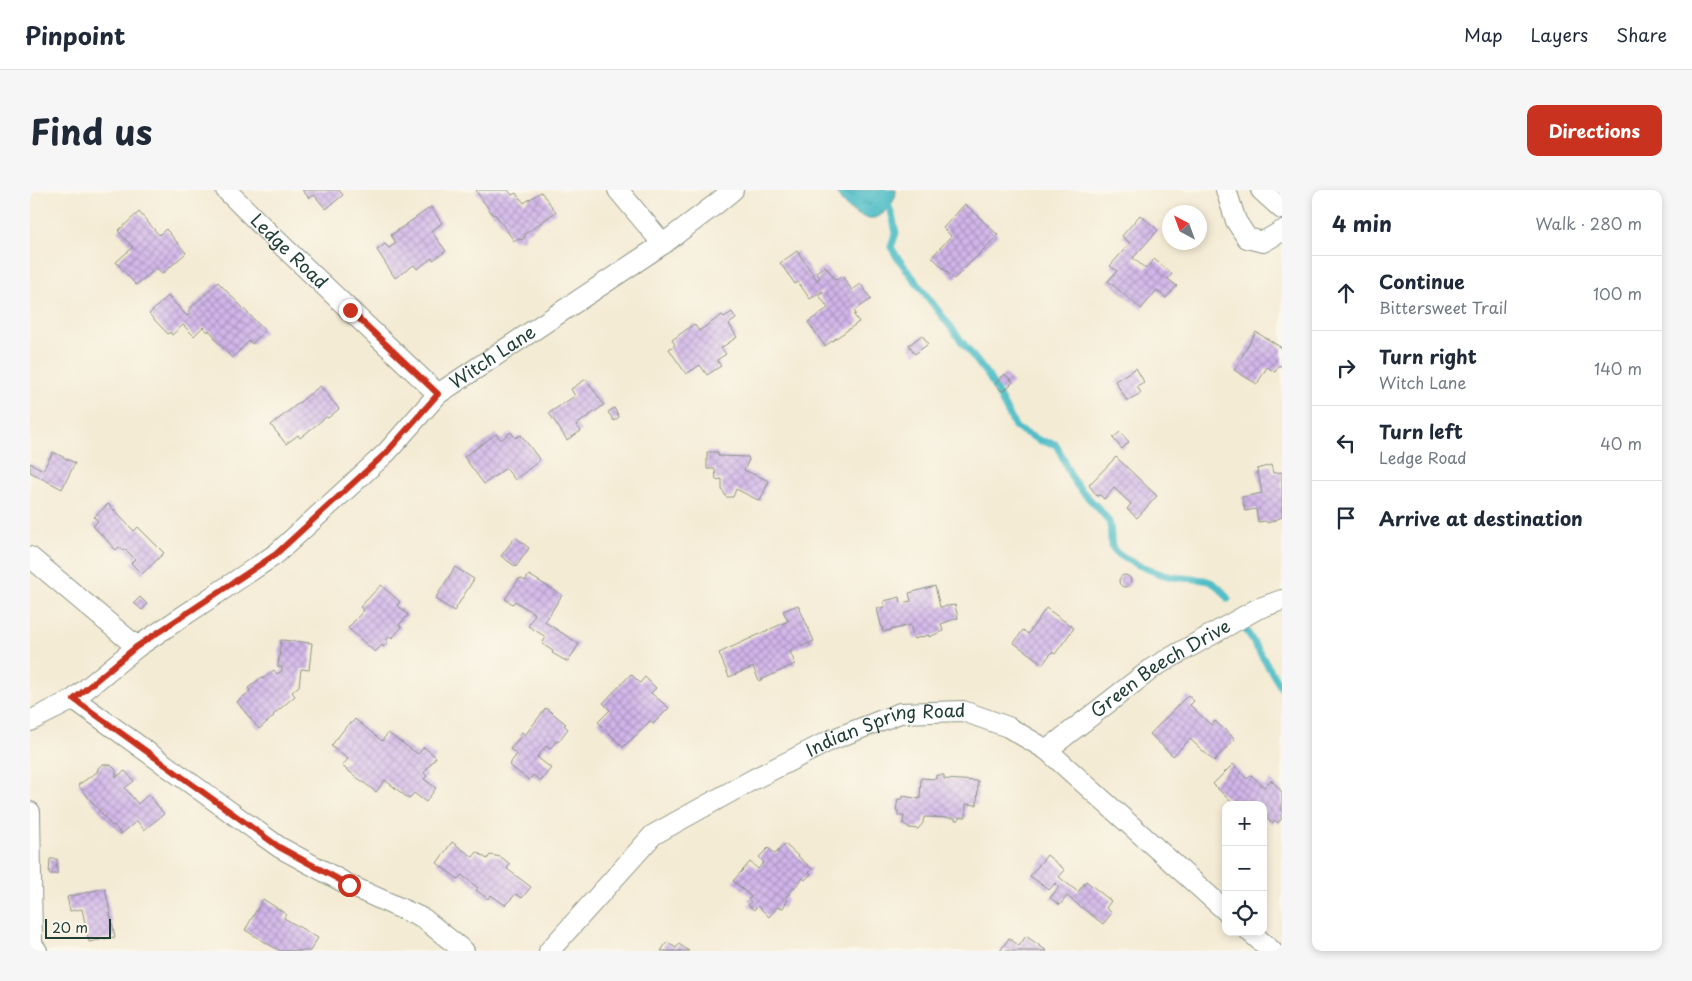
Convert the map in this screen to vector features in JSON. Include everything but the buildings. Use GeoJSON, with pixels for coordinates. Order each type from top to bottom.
{"type":"FeatureCollection","features":[{"type":"Feature","properties":{"kind":"street","name":"Ledge Road"},"geometry":{"type":"LineString","coordinates":[[226,190],[268,234],[438,394]]}},
{"type":"Feature","properties":{"kind":"street"},"geometry":{"type":"LineString","coordinates":[[618,190],[663,244]]}},
{"type":"Feature","properties":{"kind":"street","name":"Witch Lane"},"geometry":{"type":"LineString","coordinates":[[30,721],[74,699],[136,647],[276,554],[387,452],[438,394],[663,244],[733,190]]}},
{"type":"Feature","properties":{"kind":"street"},"geometry":{"type":"LineString","coordinates":[[1226,190],[1236,221],[1247,238],[1262,242],[1282,231]]}},
{"type":"Feature","properties":{"kind":"street"},"geometry":{"type":"LineString","coordinates":[[1261,190],[1282,209]]}},
{"type":"Feature","properties":{"kind":"street"},"geometry":{"type":"LineString","coordinates":[[30,557],[136,647]]}},
{"type":"Feature","properties":{"kind":"street","name":"Green Beech Drive"},"geometry":{"type":"LineString","coordinates":[[1047,750],[1154,667],[1257,608],[1282,600]]}},
{"type":"Feature","properties":{"kind":"street"},"geometry":{"type":"LineString","coordinates":[[74,699],[279,847],[349,885],[424,919],[464,951]]}},
{"type":"Feature","properties":{"kind":"street","name":"Indian Spring Road"},"geometry":{"type":"LineString","coordinates":[[549,951],[653,835],[752,780],[840,736],[900,713],[963,711],[1008,727],[1047,750],[1222,907]]}},
{"type":"Feature","properties":{"kind":"street"},"geometry":{"type":"LineString","coordinates":[[30,812],[32,944],[37,951]]}},
{"type":"Feature","properties":{"kind":"street"},"geometry":{"type":"LineString","coordinates":[[1255,936],[1272,951]]}},
{"type":"Feature","properties":{"kind":"water"},"geometry":{"type":"Polygon","coordinates":[[[836,190],[896,190],[893,202],[881,215],[867,218],[855,213],[845,205],[836,190]]]}},
{"type":"Feature","properties":{"kind":"waterway"},"geometry":{"type":"LineString","coordinates":[[883,190],[896,233],[891,247],[897,257],[989,377],[1016,428],[1041,441],[1055,444],[1074,481],[1109,522],[1112,545],[1115,551],[1134,563],[1161,574],[1211,582],[1228,599]]}},
{"type":"Feature","properties":{"kind":"waterway"},"geometry":{"type":"LineString","coordinates":[[1246,630],[1282,689]]}},
{"type":"Feature","properties":{"kind":"route"},"geometry":{"type":"LineString","coordinates":[[349,885],[279,847],[74,699],[136,647],[276,554],[387,452],[438,394],[350,310]]}}]}
